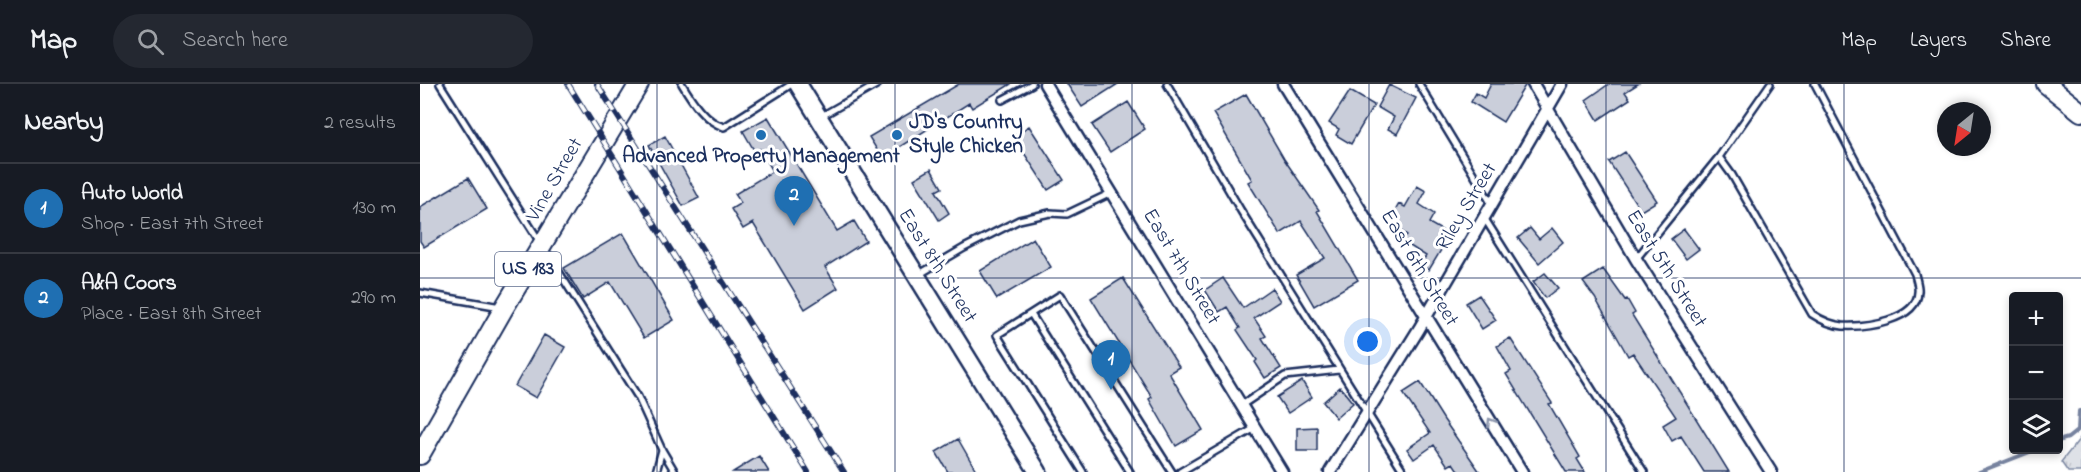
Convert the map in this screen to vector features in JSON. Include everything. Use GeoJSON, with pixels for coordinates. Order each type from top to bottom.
{"type":"FeatureCollection","features":[{"type":"Feature","properties":{"kind":"main road","name":"Vine Street"},"geometry":{"type":"LineString","coordinates":[[420,455],[504,308],[639,84]]}},
{"type":"Feature","properties":{"kind":"main road","name":"East 8th Street"},"geometry":{"type":"LineString","coordinates":[[798,84],[1038,472]]}},
{"type":"Feature","properties":{"kind":"main road"},"geometry":{"type":"LineString","coordinates":[[2046,84],[2081,112]]}},
{"type":"Feature","properties":{"kind":"street","name":"East 7th Street"},"geometry":{"type":"LineString","coordinates":[[1045,84],[1282,472]]}},
{"type":"Feature","properties":{"kind":"street","name":"East 6th Street"},"geometry":{"type":"LineString","coordinates":[[1283,84],[1522,472]]}},
{"type":"Feature","properties":{"kind":"street","name":"East 5th Street"},"geometry":{"type":"LineString","coordinates":[[1533,84],[1636,259],[1771,472]]}},
{"type":"Feature","properties":{"kind":"street","name":"Riley Street"},"geometry":{"type":"LineString","coordinates":[[1330,472],[1425,317],[1562,84]]}},
{"type":"Feature","properties":{"kind":"lane"},"geometry":{"type":"LineString","coordinates":[[440,84],[638,397],[662,450],[675,472]]}},
{"type":"Feature","properties":{"kind":"lane"},"geometry":{"type":"LineString","coordinates":[[682,84],[692,101],[716,125],[724,127],[792,84]]}},
{"type":"Feature","properties":{"kind":"lane"},"geometry":{"type":"LineString","coordinates":[[819,118],[878,84]]}},
{"type":"Feature","properties":{"kind":"lane"},"geometry":{"type":"LineString","coordinates":[[1002,100],[1032,84]]}},
{"type":"Feature","properties":{"kind":"lane"},"geometry":{"type":"LineString","coordinates":[[1167,84],[1241,211],[1404,472]]}},
{"type":"Feature","properties":{"kind":"lane"},"geometry":{"type":"LineString","coordinates":[[1419,84],[1492,204]]}},
{"type":"Feature","properties":{"kind":"lane"},"geometry":{"type":"LineString","coordinates":[[1636,259],[1719,157],[1770,84]]}},
{"type":"Feature","properties":{"kind":"lane"},"geometry":{"type":"LineString","coordinates":[[1719,157],[1812,314],[1822,321],[1841,326],[1868,324],[1899,317],[1912,307],[1919,294],[1915,274],[1815,84]]}},
{"type":"Feature","properties":{"kind":"lane"},"geometry":{"type":"LineString","coordinates":[[917,276],[964,248],[1019,220],[1050,213],[1067,214],[1113,192]]}},
{"type":"Feature","properties":{"kind":"lane"},"geometry":{"type":"LineString","coordinates":[[1484,218],[1644,472]]}},
{"type":"Feature","properties":{"kind":"lane"},"geometry":{"type":"LineString","coordinates":[[420,293],[504,308]]}},
{"type":"Feature","properties":{"kind":"lane"},"geometry":{"type":"LineString","coordinates":[[1083,472],[997,335],[1060,295],[1172,472]]}},
{"type":"Feature","properties":{"kind":"lane"},"geometry":{"type":"LineString","coordinates":[[1031,314],[1130,472]]}},
{"type":"Feature","properties":{"kind":"lane"},"geometry":{"type":"LineString","coordinates":[[1242,405],[1285,376],[1339,370]]}},
{"type":"Feature","properties":{"kind":"lane"},"geometry":{"type":"LineString","coordinates":[[1180,472],[1255,428]]}},
{"type":"Feature","properties":{"kind":"lane"},"geometry":{"type":"LineString","coordinates":[[656,472],[662,450]]}},
{"type":"Feature","properties":{"kind":"green space"},"geometry":{"type":"Polygon","coordinates":[[[2081,437],[2081,472],[2068,472],[2061,462],[2081,437]]]}},
{"type":"Feature","properties":{"kind":"building"},"geometry":{"type":"Polygon","coordinates":[[[959,84],[1011,84],[972,108],[969,103],[882,158],[869,137],[959,84]]]}},
{"type":"Feature","properties":{"kind":"building"},"geometry":{"type":"Polygon","coordinates":[[[1067,84],[1118,84],[1082,107],[1067,84]]]}},
{"type":"Feature","properties":{"kind":"building"},"geometry":{"type":"Polygon","coordinates":[[[1491,84],[1526,84],[1503,122],[1471,102],[1476,93],[1484,98],[1491,84]]]}},
{"type":"Feature","properties":{"kind":"building"},"geometry":{"type":"Polygon","coordinates":[[[1609,84],[1638,84],[1625,92],[1630,99],[1598,120],[1586,100],[1609,84]]]}},
{"type":"Feature","properties":{"kind":"building"},"geometry":{"type":"Polygon","coordinates":[[[1389,85],[1416,98],[1397,134],[1388,129],[1394,117],[1377,107],[1389,85]]]}},
{"type":"Feature","properties":{"kind":"building"},"geometry":{"type":"Polygon","coordinates":[[[1350,91],[1374,105],[1351,144],[1336,135],[1339,129],[1329,123],[1350,91]]]}},
{"type":"Feature","properties":{"kind":"building"},"geometry":{"type":"Polygon","coordinates":[[[1246,94],[1284,159],[1319,210],[1317,211],[1358,280],[1314,306],[1296,275],[1325,258],[1301,221],[1280,234],[1248,182],[1252,180],[1213,113],[1246,94]]]}},
{"type":"Feature","properties":{"kind":"building"},"geometry":{"type":"Polygon","coordinates":[[[1128,102],[1145,129],[1110,152],[1092,125],[1128,102]]]}},
{"type":"Feature","properties":{"kind":"building"},"geometry":{"type":"Polygon","coordinates":[[[768,117],[837,231],[854,221],[866,241],[825,267],[838,288],[805,309],[753,223],[743,229],[731,209],[741,203],[735,194],[773,171],[760,149],[755,152],[743,131],[768,117]]]}},
{"type":"Feature","properties":{"kind":"building"},"geometry":{"type":"Polygon","coordinates":[[[1029,126],[1064,180],[1048,190],[1013,136],[1029,126]]]}},
{"type":"Feature","properties":{"kind":"building"},"geometry":{"type":"Polygon","coordinates":[[[665,136],[699,198],[683,206],[649,145],[665,136]]]}},
{"type":"Feature","properties":{"kind":"building"},"geometry":{"type":"Polygon","coordinates":[[[1625,152],[1657,201],[1641,211],[1609,162],[1625,152]]]}},
{"type":"Feature","properties":{"kind":"building"},"geometry":{"type":"Polygon","coordinates":[[[931,169],[942,188],[936,191],[949,213],[939,220],[914,179],[931,169]]]}},
{"type":"Feature","properties":{"kind":"building"},"geometry":{"type":"Polygon","coordinates":[[[468,178],[487,209],[424,247],[420,241],[420,207],[468,178]]]}},
{"type":"Feature","properties":{"kind":"building"},"geometry":{"type":"Polygon","coordinates":[[[1417,186],[1426,191],[1419,204],[1434,214],[1429,223],[1450,235],[1429,270],[1420,265],[1426,256],[1402,241],[1407,235],[1394,227],[1397,222],[1391,218],[1399,204],[1405,207],[1417,186]]]}},
{"type":"Feature","properties":{"kind":"building"},"geometry":{"type":"Polygon","coordinates":[[[1530,228],[1539,239],[1552,228],[1563,242],[1539,263],[1518,238],[1530,228]]]}},
{"type":"Feature","properties":{"kind":"building"},"geometry":{"type":"Polygon","coordinates":[[[1684,229],[1699,249],[1686,259],[1671,239],[1684,229]]]}},
{"type":"Feature","properties":{"kind":"building"},"geometry":{"type":"Polygon","coordinates":[[[623,233],[674,320],[644,338],[610,282],[583,299],[564,268],[623,233]]]}},
{"type":"Feature","properties":{"kind":"building"},"geometry":{"type":"Polygon","coordinates":[[[1033,238],[1051,267],[997,299],[980,271],[1033,238]]]}},
{"type":"Feature","properties":{"kind":"building"},"geometry":{"type":"Polygon","coordinates":[[[1603,269],[1625,300],[1627,299],[1635,313],[1632,315],[1729,472],[1704,472],[1681,436],[1672,441],[1663,425],[1676,417],[1633,353],[1628,356],[1595,298],[1583,282],[1603,269]]]}},
{"type":"Feature","properties":{"kind":"building"},"geometry":{"type":"Polygon","coordinates":[[[1545,273],[1558,288],[1545,298],[1533,282],[1545,273]]]}},
{"type":"Feature","properties":{"kind":"building"},"geometry":{"type":"Polygon","coordinates":[[[1123,278],[1179,367],[1169,373],[1203,430],[1176,446],[1149,399],[1152,397],[1091,298],[1123,278]]]}},
{"type":"Feature","properties":{"kind":"building"},"geometry":{"type":"Polygon","coordinates":[[[1223,278],[1243,308],[1272,288],[1280,301],[1254,318],[1266,336],[1262,338],[1281,368],[1265,378],[1255,362],[1257,360],[1237,330],[1240,328],[1227,307],[1219,312],[1205,290],[1223,278]]]}},
{"type":"Feature","properties":{"kind":"building"},"geometry":{"type":"Polygon","coordinates":[[[1479,295],[1496,320],[1482,329],[1466,303],[1479,295]]]}},
{"type":"Feature","properties":{"kind":"building"},"geometry":{"type":"Polygon","coordinates":[[[544,335],[565,347],[536,398],[515,386],[544,335]]]}},
{"type":"Feature","properties":{"kind":"building"},"geometry":{"type":"Polygon","coordinates":[[[1510,338],[1552,403],[1549,404],[1580,457],[1577,459],[1585,472],[1566,472],[1506,374],[1511,371],[1497,346],[1510,338]]]}},
{"type":"Feature","properties":{"kind":"building"},"geometry":{"type":"Polygon","coordinates":[[[1302,381],[1312,397],[1288,413],[1277,397],[1302,381]]]}},
{"type":"Feature","properties":{"kind":"building"},"geometry":{"type":"Polygon","coordinates":[[[1420,382],[1480,472],[1459,472],[1453,463],[1448,466],[1434,445],[1414,459],[1407,449],[1430,433],[1403,393],[1420,382]]]}},
{"type":"Feature","properties":{"kind":"building"},"geometry":{"type":"Polygon","coordinates":[[[1340,387],[1353,403],[1336,418],[1323,402],[1340,387]]]}},
{"type":"Feature","properties":{"kind":"building"},"geometry":{"type":"Polygon","coordinates":[[[1317,427],[1317,451],[1297,451],[1297,428],[1317,427]]]}},
{"type":"Feature","properties":{"kind":"building"},"geometry":{"type":"Polygon","coordinates":[[[958,439],[977,472],[948,472],[936,452],[958,439]]]}},
{"type":"Feature","properties":{"kind":"building"},"geometry":{"type":"Polygon","coordinates":[[[759,456],[769,472],[733,472],[759,456]]]}},
{"type":"Feature","properties":{"kind":"waterway"},"geometry":{"type":"LineString","coordinates":[[2063,440],[2078,430],[2079,411],[2081,411]]}},
{"type":"Feature","properties":{"kind":"waterway"},"geometry":{"type":"LineString","coordinates":[[1979,472],[2025,454]]}},
{"type":"Feature","properties":{"kind":"railway"},"geometry":{"type":"LineString","coordinates":[[568,84],[808,472]]}},
{"type":"Feature","properties":{"kind":"railway"},"geometry":{"type":"LineString","coordinates":[[597,84],[844,472]]}},
{"type":"Feature","properties":{"kind":"place","name":"Advanced Property Management"},"geometry":{"type":"Point","coordinates":[761,135]}},
{"type":"Feature","properties":{"kind":"place","name":"JD's Country Style Chicken"},"geometry":{"type":"Point","coordinates":[897,135]}},
{"type":"Feature","properties":{"kind":"place","name":"A&A Coors"},"geometry":{"type":"Point","coordinates":[794,226]}},
{"type":"Feature","properties":{"kind":"place","name":"Auto World"},"geometry":{"type":"Point","coordinates":[1111,390]}}]}
